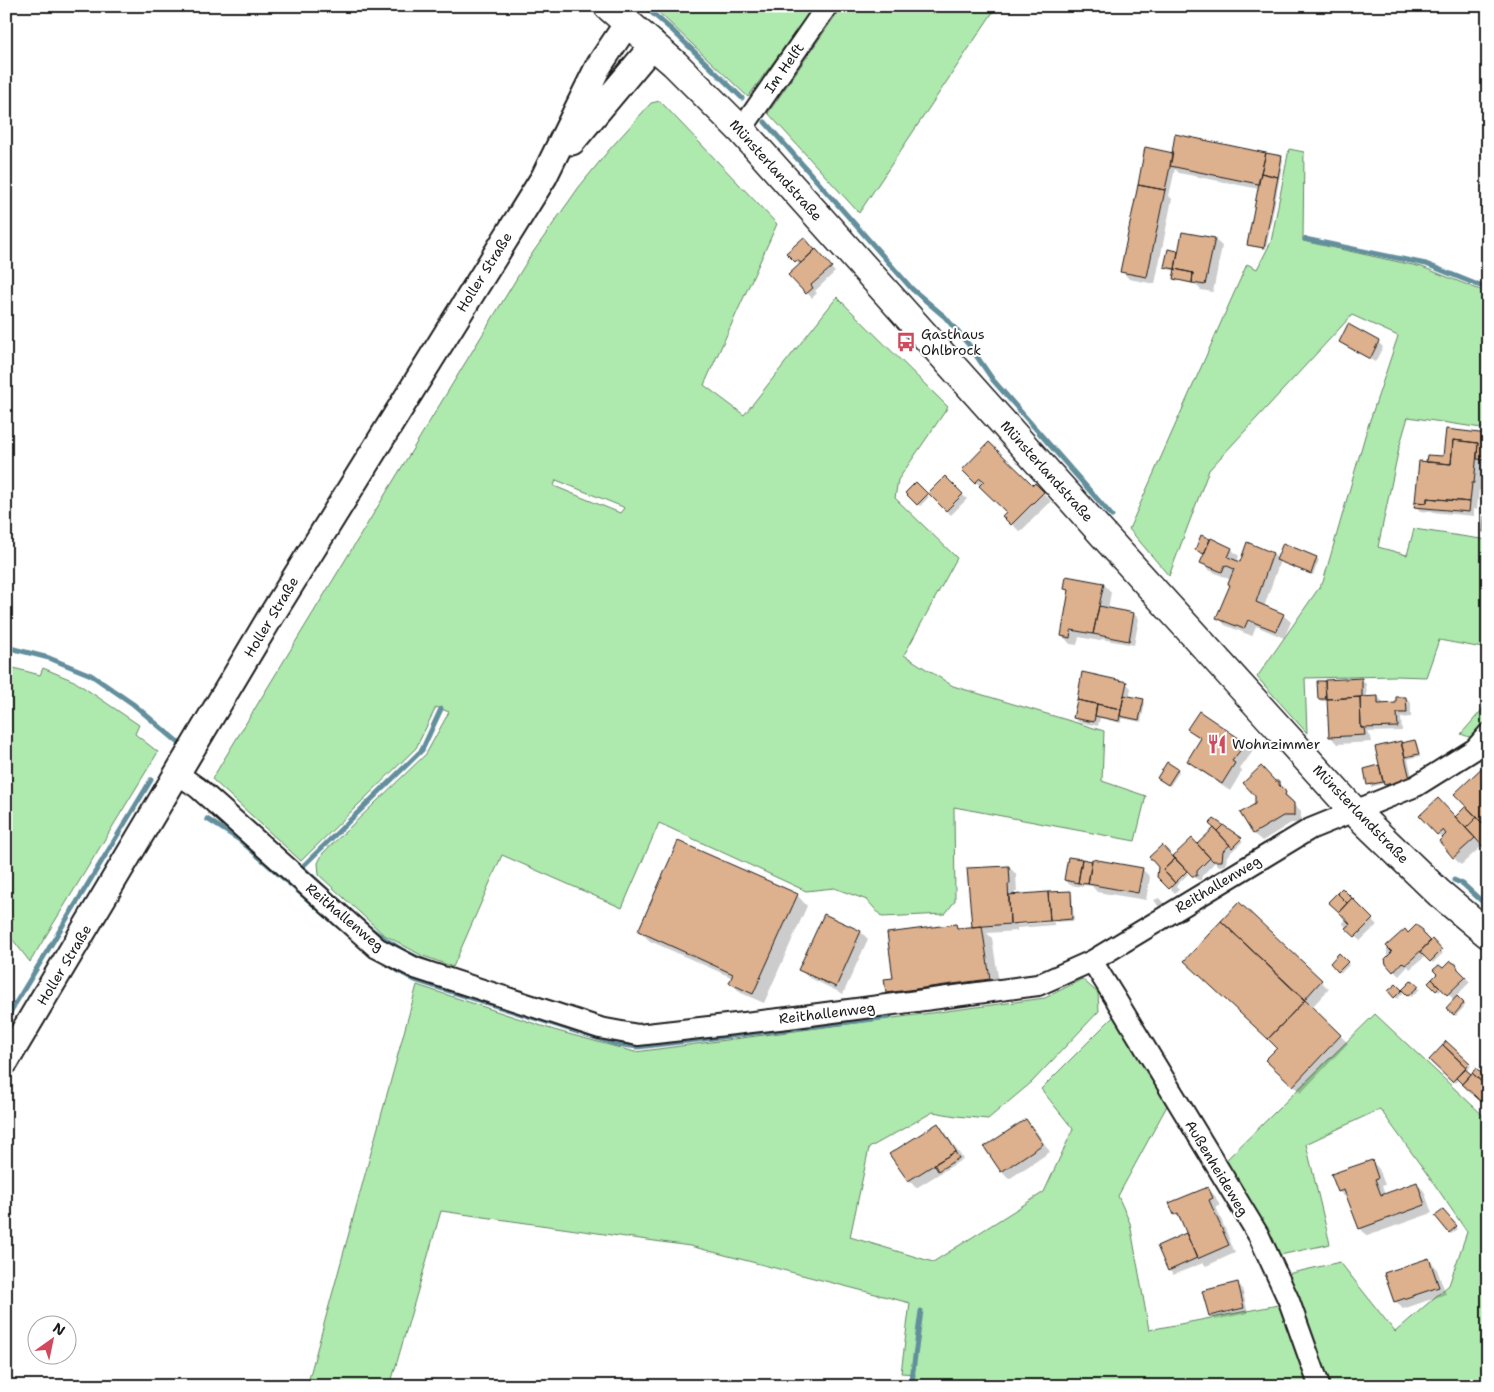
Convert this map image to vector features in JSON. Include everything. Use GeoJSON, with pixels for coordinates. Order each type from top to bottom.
{"type":"FeatureCollection","features":[{"type":"Feature","properties":{"kind":"main road","name":"Münsterlandstraße"},"geometry":{"type":"LineString","coordinates":[[618,14],[654,44],[741,130],[1354,811],[1439,893],[1488,934]]}},
{"type":"Feature","properties":{"kind":"street","name":"Im Helft"},"geometry":{"type":"LineString","coordinates":[[741,130],[828,6]]}},
{"type":"Feature","properties":{"kind":"street","name":"Holler Straße"},"geometry":{"type":"LineString","coordinates":[[6,1061],[273,612],[544,177],[598,67],[618,14]]}},
{"type":"Feature","properties":{"kind":"street","name":"Holler Straße"},"geometry":{"type":"LineString","coordinates":[[544,177],[654,44]]}},
{"type":"Feature","properties":{"kind":"street","name":"Reithallenweg"},"geometry":{"type":"LineString","coordinates":[[178,774],[198,788],[377,948],[414,968],[600,1028],[638,1035],[788,1018],[1038,985],[1092,961],[1310,829],[1416,786],[1476,749],[1488,734]]}},
{"type":"Feature","properties":{"kind":"street","name":"Außenheideweg"},"geometry":{"type":"LineString","coordinates":[[1092,961],[1259,1236],[1290,1301],[1318,1386]]}},
{"type":"Feature","properties":{"kind":"green space"},"geometry":{"type":"Polygon","coordinates":[[[652,6],[814,6],[748,97],[652,6]]]}},
{"type":"Feature","properties":{"kind":"green space"},"geometry":{"type":"Polygon","coordinates":[[[842,6],[997,6],[859,213],[768,113],[842,6]]]}},
{"type":"Feature","properties":{"kind":"green space"},"geometry":{"type":"Polygon","coordinates":[[[660,101],[777,224],[704,385],[744,415],[837,297],[948,407],[898,480],[895,498],[957,558],[904,655],[953,686],[1104,731],[1102,781],[1146,796],[1135,841],[954,807],[955,901],[945,914],[882,917],[867,900],[834,888],[806,891],[659,823],[622,908],[502,855],[453,967],[421,955],[383,934],[319,875],[318,863],[323,853],[426,754],[449,712],[436,707],[416,748],[301,861],[212,779],[529,258],[579,187],[651,103],[660,101]],[[556,480],[554,486],[620,513],[623,507],[556,480]]]}},
{"type":"Feature","properties":{"kind":"green space"},"geometry":{"type":"Polygon","coordinates":[[[1289,149],[1304,152],[1303,241],[1422,267],[1488,293],[1488,429],[1408,417],[1399,448],[1378,547],[1407,555],[1414,529],[1488,540],[1488,649],[1439,640],[1426,677],[1305,678],[1307,733],[1257,677],[1323,582],[1367,429],[1398,336],[1352,315],[1209,470],[1169,576],[1129,529],[1247,264],[1257,269],[1271,242],[1289,149]]]}},
{"type":"Feature","properties":{"kind":"green space"},"geometry":{"type":"Polygon","coordinates":[[[6,666],[40,675],[43,668],[74,681],[139,725],[135,734],[158,752],[30,962],[6,931],[6,666]]]}},
{"type":"Feature","properties":{"kind":"green space"},"geometry":{"type":"Polygon","coordinates":[[[1488,703],[1488,722],[1469,737],[1461,734],[1488,703]]]}},
{"type":"Feature","properties":{"kind":"green space"},"geometry":{"type":"Polygon","coordinates":[[[1082,979],[1098,993],[1099,1011],[1032,1082],[988,1119],[933,1112],[869,1148],[850,1237],[933,1262],[1044,1192],[1073,1129],[1041,1089],[1114,1016],[1168,1104],[1118,1196],[1130,1223],[1149,1330],[1283,1304],[1309,1386],[914,1386],[915,1374],[901,1373],[910,1303],[690,1246],[441,1211],[390,1386],[307,1386],[417,985],[554,1030],[635,1052],[1045,998],[1082,979]]]}},
{"type":"Feature","properties":{"kind":"green space"},"geometry":{"type":"Polygon","coordinates":[[[1375,1014],[1488,1120],[1488,1386],[1325,1386],[1283,1275],[1340,1262],[1395,1332],[1449,1285],[1467,1232],[1380,1109],[1306,1144],[1330,1244],[1276,1256],[1222,1164],[1375,1014]]]}},
{"type":"Feature","properties":{"kind":"building"},"geometry":{"type":"Polygon","coordinates":[[[1175,134],[1266,153],[1258,184],[1170,166],[1175,134]]]}},
{"type":"Feature","properties":{"kind":"building"},"geometry":{"type":"Polygon","coordinates":[[[1145,147],[1173,153],[1165,190],[1138,185],[1145,147]]]}},
{"type":"Feature","properties":{"kind":"building"},"geometry":{"type":"Polygon","coordinates":[[[1266,153],[1282,156],[1278,177],[1261,173],[1266,153]]]}},
{"type":"Feature","properties":{"kind":"building"},"geometry":{"type":"Polygon","coordinates":[[[1261,173],[1278,177],[1264,248],[1247,245],[1261,173]]]}},
{"type":"Feature","properties":{"kind":"building"},"geometry":{"type":"Polygon","coordinates":[[[1138,185],[1165,190],[1147,277],[1120,272],[1138,185]]]}},
{"type":"Feature","properties":{"kind":"building"},"geometry":{"type":"Polygon","coordinates":[[[1182,232],[1215,238],[1205,285],[1192,283],[1193,273],[1175,269],[1182,232]]]}},
{"type":"Feature","properties":{"kind":"building"},"geometry":{"type":"Polygon","coordinates":[[[804,237],[815,250],[801,263],[797,260],[795,262],[786,253],[804,237]]]}},
{"type":"Feature","properties":{"kind":"building"},"geometry":{"type":"Polygon","coordinates":[[[816,249],[832,267],[811,285],[813,288],[806,294],[788,275],[816,249]]]}},
{"type":"Feature","properties":{"kind":"building"},"geometry":{"type":"Polygon","coordinates":[[[1168,249],[1178,251],[1175,269],[1164,267],[1168,249]]]}},
{"type":"Feature","properties":{"kind":"building"},"geometry":{"type":"Polygon","coordinates":[[[1175,269],[1193,273],[1192,283],[1173,279],[1175,269]]]}},
{"type":"Feature","properties":{"kind":"building"},"geometry":{"type":"Polygon","coordinates":[[[1348,324],[1379,341],[1370,359],[1339,342],[1348,324]]]}},
{"type":"Feature","properties":{"kind":"building"},"geometry":{"type":"Polygon","coordinates":[[[1446,429],[1488,434],[1488,460],[1477,459],[1478,443],[1453,440],[1451,464],[1426,462],[1427,455],[1443,456],[1446,429]]]}},
{"type":"Feature","properties":{"kind":"building"},"geometry":{"type":"Polygon","coordinates":[[[1453,440],[1478,443],[1470,502],[1427,498],[1427,503],[1415,502],[1419,461],[1451,464],[1453,440]]]}},
{"type":"Feature","properties":{"kind":"building"},"geometry":{"type":"Polygon","coordinates":[[[989,442],[1033,485],[1035,483],[1044,492],[1011,525],[1002,516],[1006,512],[979,486],[984,481],[980,478],[975,483],[962,470],[989,442]]]}},
{"type":"Feature","properties":{"kind":"building"},"geometry":{"type":"Polygon","coordinates":[[[945,476],[963,494],[946,511],[928,493],[945,476]]]}},
{"type":"Feature","properties":{"kind":"building"},"geometry":{"type":"Polygon","coordinates":[[[916,482],[928,494],[917,505],[905,493],[916,482]]]}},
{"type":"Feature","properties":{"kind":"building"},"geometry":{"type":"Polygon","coordinates":[[[1427,498],[1470,502],[1469,512],[1414,507],[1415,502],[1427,503],[1427,498]]]}},
{"type":"Feature","properties":{"kind":"building"},"geometry":{"type":"Polygon","coordinates":[[[1484,516],[1488,517],[1488,533],[1483,532],[1484,516]]]}},
{"type":"Feature","properties":{"kind":"building"},"geometry":{"type":"Polygon","coordinates":[[[1201,535],[1210,539],[1204,554],[1195,550],[1201,535]]]}},
{"type":"Feature","properties":{"kind":"building"},"geometry":{"type":"Polygon","coordinates":[[[1211,538],[1232,548],[1228,557],[1240,562],[1247,542],[1273,553],[1256,602],[1284,614],[1276,631],[1248,620],[1244,629],[1216,618],[1230,585],[1228,584],[1234,569],[1225,565],[1222,572],[1200,563],[1211,538]]]}},
{"type":"Feature","properties":{"kind":"building"},"geometry":{"type":"Polygon","coordinates":[[[1283,543],[1317,557],[1311,574],[1276,560],[1283,543]]]}},
{"type":"Feature","properties":{"kind":"building"},"geometry":{"type":"Polygon","coordinates":[[[1066,576],[1104,583],[1093,634],[1071,630],[1070,638],[1061,636],[1069,590],[1064,589],[1066,576]]]}},
{"type":"Feature","properties":{"kind":"building"},"geometry":{"type":"Polygon","coordinates":[[[1099,606],[1134,613],[1129,641],[1093,634],[1099,606]]]}},
{"type":"Feature","properties":{"kind":"building"},"geometry":{"type":"Polygon","coordinates":[[[1082,672],[1127,682],[1121,709],[1077,700],[1082,672]]]}},
{"type":"Feature","properties":{"kind":"building"},"geometry":{"type":"Polygon","coordinates":[[[1362,678],[1362,697],[1326,699],[1325,680],[1362,678]]]}},
{"type":"Feature","properties":{"kind":"building"},"geometry":{"type":"Polygon","coordinates":[[[1317,681],[1325,681],[1326,699],[1318,699],[1317,681]]]}},
{"type":"Feature","properties":{"kind":"building"},"geometry":{"type":"Polygon","coordinates":[[[1124,695],[1144,699],[1139,720],[1120,716],[1124,695]]]}},
{"type":"Feature","properties":{"kind":"building"},"geometry":{"type":"Polygon","coordinates":[[[1378,696],[1378,704],[1396,703],[1396,697],[1406,697],[1407,713],[1397,713],[1398,727],[1361,728],[1360,697],[1378,696]]]}},
{"type":"Feature","properties":{"kind":"building"},"geometry":{"type":"Polygon","coordinates":[[[1360,697],[1361,728],[1364,728],[1365,735],[1329,737],[1327,699],[1360,697]]]}},
{"type":"Feature","properties":{"kind":"building"},"geometry":{"type":"Polygon","coordinates":[[[1077,700],[1097,704],[1094,722],[1073,718],[1077,700]]]}},
{"type":"Feature","properties":{"kind":"building"},"geometry":{"type":"Polygon","coordinates":[[[1097,704],[1121,709],[1119,721],[1095,716],[1097,704]]]}},
{"type":"Feature","properties":{"kind":"building"},"geometry":{"type":"Polygon","coordinates":[[[1199,711],[1246,743],[1232,761],[1235,763],[1222,784],[1187,761],[1201,738],[1187,729],[1199,711]]]}},
{"type":"Feature","properties":{"kind":"building"},"geometry":{"type":"Polygon","coordinates":[[[1415,740],[1419,754],[1405,757],[1401,743],[1415,740]]]}},
{"type":"Feature","properties":{"kind":"building"},"geometry":{"type":"Polygon","coordinates":[[[1401,741],[1410,779],[1384,785],[1375,747],[1401,741]]]}},
{"type":"Feature","properties":{"kind":"building"},"geometry":{"type":"Polygon","coordinates":[[[1167,762],[1178,769],[1168,785],[1157,778],[1167,762]]]}},
{"type":"Feature","properties":{"kind":"building"},"geometry":{"type":"Polygon","coordinates":[[[1488,762],[1488,829],[1454,794],[1488,762]]]}},
{"type":"Feature","properties":{"kind":"building"},"geometry":{"type":"Polygon","coordinates":[[[1379,765],[1383,782],[1367,785],[1364,769],[1379,765]]]}},
{"type":"Feature","properties":{"kind":"building"},"geometry":{"type":"Polygon","coordinates":[[[1261,766],[1275,781],[1279,781],[1279,785],[1286,792],[1285,795],[1294,803],[1294,816],[1283,816],[1253,834],[1240,813],[1255,804],[1255,796],[1243,783],[1261,766]]]}},
{"type":"Feature","properties":{"kind":"building"},"geometry":{"type":"Polygon","coordinates":[[[1438,798],[1475,838],[1453,858],[1439,841],[1446,834],[1443,830],[1437,835],[1419,816],[1438,798]]]}},
{"type":"Feature","properties":{"kind":"building"},"geometry":{"type":"Polygon","coordinates":[[[1466,806],[1477,817],[1466,828],[1455,817],[1466,806]]]}},
{"type":"Feature","properties":{"kind":"building"},"geometry":{"type":"Polygon","coordinates":[[[1477,817],[1488,829],[1488,852],[1466,828],[1477,817]]]}},
{"type":"Feature","properties":{"kind":"building"},"geometry":{"type":"Polygon","coordinates":[[[1214,819],[1223,825],[1217,831],[1209,824],[1214,819]]]}},
{"type":"Feature","properties":{"kind":"building"},"geometry":{"type":"Polygon","coordinates":[[[1223,825],[1242,838],[1232,848],[1217,831],[1223,825]]]}},
{"type":"Feature","properties":{"kind":"building"},"geometry":{"type":"Polygon","coordinates":[[[1214,828],[1230,845],[1223,851],[1222,861],[1213,861],[1197,844],[1214,828]]]}},
{"type":"Feature","properties":{"kind":"building"},"geometry":{"type":"Polygon","coordinates":[[[1192,838],[1210,858],[1197,871],[1197,876],[1192,876],[1173,856],[1192,838]]]}},
{"type":"Feature","properties":{"kind":"building"},"geometry":{"type":"Polygon","coordinates":[[[678,841],[798,894],[753,994],[729,983],[733,974],[638,931],[678,841]]]}},
{"type":"Feature","properties":{"kind":"building"},"geometry":{"type":"Polygon","coordinates":[[[1162,845],[1175,859],[1163,870],[1175,883],[1169,889],[1157,877],[1158,867],[1149,857],[1162,845]]]}},
{"type":"Feature","properties":{"kind":"building"},"geometry":{"type":"Polygon","coordinates":[[[1068,857],[1082,859],[1078,883],[1064,880],[1068,857]]]}},
{"type":"Feature","properties":{"kind":"building"},"geometry":{"type":"Polygon","coordinates":[[[1082,859],[1092,861],[1088,884],[1078,883],[1082,859]]]}},
{"type":"Feature","properties":{"kind":"building"},"geometry":{"type":"Polygon","coordinates":[[[1092,859],[1143,868],[1138,893],[1088,884],[1092,859]]]}},
{"type":"Feature","properties":{"kind":"building"},"geometry":{"type":"Polygon","coordinates":[[[1175,859],[1187,871],[1175,883],[1163,870],[1175,859]]]}},
{"type":"Feature","properties":{"kind":"building"},"geometry":{"type":"Polygon","coordinates":[[[1009,866],[1010,924],[972,927],[967,868],[1009,866]]]}},
{"type":"Feature","properties":{"kind":"building"},"geometry":{"type":"Polygon","coordinates":[[[1342,888],[1352,898],[1347,903],[1337,893],[1342,888]]]}},
{"type":"Feature","properties":{"kind":"building"},"geometry":{"type":"Polygon","coordinates":[[[1071,891],[1072,919],[1050,921],[1048,892],[1071,891]]]}},
{"type":"Feature","properties":{"kind":"building"},"geometry":{"type":"Polygon","coordinates":[[[1048,892],[1050,921],[1010,924],[1009,895],[1048,892]]]}},
{"type":"Feature","properties":{"kind":"building"},"geometry":{"type":"Polygon","coordinates":[[[1337,893],[1347,903],[1339,912],[1328,902],[1337,893]]]}},
{"type":"Feature","properties":{"kind":"building"},"geometry":{"type":"Polygon","coordinates":[[[1352,898],[1373,919],[1355,937],[1345,928],[1350,924],[1339,912],[1352,898]]]}},
{"type":"Feature","properties":{"kind":"building"},"geometry":{"type":"Polygon","coordinates":[[[1239,902],[1322,980],[1304,1000],[1221,921],[1239,902]]]}},
{"type":"Feature","properties":{"kind":"building"},"geometry":{"type":"Polygon","coordinates":[[[824,914],[861,931],[836,987],[798,970],[824,914]]]}},
{"type":"Feature","properties":{"kind":"building"},"geometry":{"type":"Polygon","coordinates":[[[1221,921],[1305,1000],[1268,1039],[1184,961],[1221,921]]]}},
{"type":"Feature","properties":{"kind":"building"},"geometry":{"type":"Polygon","coordinates":[[[956,924],[957,928],[982,926],[990,979],[886,993],[884,979],[893,978],[887,933],[956,924]]]}},
{"type":"Feature","properties":{"kind":"building"},"geometry":{"type":"Polygon","coordinates":[[[1416,925],[1423,930],[1423,933],[1431,941],[1405,965],[1402,962],[1393,972],[1386,964],[1385,959],[1392,952],[1386,946],[1405,929],[1408,933],[1416,925]]]}},
{"type":"Feature","properties":{"kind":"building"},"geometry":{"type":"Polygon","coordinates":[[[1432,939],[1442,950],[1430,962],[1420,952],[1432,939]]]}},
{"type":"Feature","properties":{"kind":"building"},"geometry":{"type":"Polygon","coordinates":[[[1339,953],[1348,962],[1338,972],[1330,963],[1339,953]]]}},
{"type":"Feature","properties":{"kind":"building"},"geometry":{"type":"Polygon","coordinates":[[[1450,961],[1456,964],[1466,977],[1447,995],[1432,979],[1437,974],[1433,970],[1439,965],[1443,968],[1450,961]]]}},
{"type":"Feature","properties":{"kind":"building"},"geometry":{"type":"Polygon","coordinates":[[[1432,979],[1440,987],[1436,991],[1428,983],[1432,979]]]}},
{"type":"Feature","properties":{"kind":"building"},"geometry":{"type":"Polygon","coordinates":[[[1412,980],[1419,986],[1408,996],[1402,990],[1412,980]]]}},
{"type":"Feature","properties":{"kind":"building"},"geometry":{"type":"Polygon","coordinates":[[[1396,984],[1402,990],[1394,998],[1388,991],[1396,984]]]}},
{"type":"Feature","properties":{"kind":"building"},"geometry":{"type":"Polygon","coordinates":[[[1457,996],[1464,1003],[1454,1015],[1446,1008],[1457,996]]]}},
{"type":"Feature","properties":{"kind":"building"},"geometry":{"type":"Polygon","coordinates":[[[1305,1000],[1341,1035],[1293,1086],[1265,1060],[1277,1048],[1268,1039],[1305,1000]]]}},
{"type":"Feature","properties":{"kind":"building"},"geometry":{"type":"Polygon","coordinates":[[[1446,1041],[1470,1063],[1466,1067],[1443,1045],[1446,1041]]]}},
{"type":"Feature","properties":{"kind":"building"},"geometry":{"type":"Polygon","coordinates":[[[1443,1045],[1466,1067],[1452,1082],[1429,1060],[1443,1045]]]}},
{"type":"Feature","properties":{"kind":"building"},"geometry":{"type":"Polygon","coordinates":[[[1476,1068],[1488,1079],[1488,1088],[1472,1073],[1476,1068]]]}},
{"type":"Feature","properties":{"kind":"building"},"geometry":{"type":"Polygon","coordinates":[[[1465,1069],[1471,1074],[1462,1084],[1456,1078],[1465,1069]]]}},
{"type":"Feature","properties":{"kind":"building"},"geometry":{"type":"Polygon","coordinates":[[[1472,1073],[1488,1088],[1488,1108],[1462,1084],[1472,1073]]]}},
{"type":"Feature","properties":{"kind":"building"},"geometry":{"type":"Polygon","coordinates":[[[1026,1119],[1043,1144],[1001,1172],[984,1147],[1026,1119]]]}},
{"type":"Feature","properties":{"kind":"building"},"geometry":{"type":"Polygon","coordinates":[[[938,1123],[956,1151],[908,1181],[889,1154],[938,1123]]]}},
{"type":"Feature","properties":{"kind":"building"},"geometry":{"type":"Polygon","coordinates":[[[955,1152],[959,1158],[938,1171],[934,1164],[955,1152]]]}},
{"type":"Feature","properties":{"kind":"building"},"geometry":{"type":"Polygon","coordinates":[[[1372,1160],[1378,1178],[1375,1179],[1381,1195],[1417,1182],[1425,1205],[1359,1229],[1344,1190],[1338,1192],[1331,1174],[1372,1160]]]}},
{"type":"Feature","properties":{"kind":"building"},"geometry":{"type":"Polygon","coordinates":[[[1208,1187],[1213,1198],[1209,1200],[1229,1245],[1197,1259],[1178,1213],[1174,1215],[1169,1203],[1208,1187]]]}},
{"type":"Feature","properties":{"kind":"building"},"geometry":{"type":"Polygon","coordinates":[[[1443,1210],[1457,1226],[1449,1233],[1435,1216],[1443,1210]]]}},
{"type":"Feature","properties":{"kind":"building"},"geometry":{"type":"Polygon","coordinates":[[[1186,1233],[1197,1258],[1168,1271],[1157,1246],[1186,1233]]]}},
{"type":"Feature","properties":{"kind":"building"},"geometry":{"type":"Polygon","coordinates":[[[1429,1258],[1439,1287],[1394,1302],[1384,1273],[1429,1258]]]}},
{"type":"Feature","properties":{"kind":"building"},"geometry":{"type":"Polygon","coordinates":[[[1238,1282],[1244,1308],[1209,1316],[1202,1291],[1238,1282]]]}},
{"type":"Feature","properties":{"kind":"waterway"},"geometry":{"type":"LineString","coordinates":[[644,6],[672,30],[742,98]]}},
{"type":"Feature","properties":{"kind":"waterway"},"geometry":{"type":"LineString","coordinates":[[765,122],[912,289],[945,317],[969,345],[993,380],[1112,516]]}},
{"type":"Feature","properties":{"kind":"waterway"},"geometry":{"type":"LineString","coordinates":[[1305,239],[1426,264],[1488,289]]}},
{"type":"Feature","properties":{"kind":"waterway"},"geometry":{"type":"LineString","coordinates":[[6,647],[49,658],[91,675],[133,704],[179,743]]}},
{"type":"Feature","properties":{"kind":"waterway"},"geometry":{"type":"LineString","coordinates":[[431,963],[412,955],[378,934],[346,908],[302,867],[422,750],[441,709]]}},
{"type":"Feature","properties":{"kind":"waterway"},"geometry":{"type":"LineString","coordinates":[[6,1019],[151,780]]}},
{"type":"Feature","properties":{"kind":"waterway"},"geometry":{"type":"LineString","coordinates":[[207,819],[241,841],[338,926]]}},
{"type":"Feature","properties":{"kind":"waterway"},"geometry":{"type":"LineString","coordinates":[[1454,880],[1463,884],[1488,907]]}},
{"type":"Feature","properties":{"kind":"waterway"},"geometry":{"type":"LineString","coordinates":[[397,970],[415,980],[616,1044],[638,1047],[890,1017]]}},
{"type":"Feature","properties":{"kind":"waterway"},"geometry":{"type":"LineString","coordinates":[[911,1386],[921,1311]]}},
{"type":"Feature","properties":{"kind":"place","name":"Gasthaus Ohlbrock"},"geometry":{"type":"Point","coordinates":[906,342]}},
{"type":"Feature","properties":{"kind":"place","name":"Wohnzimmer"},"geometry":{"type":"Point","coordinates":[1217,744]}}]}
